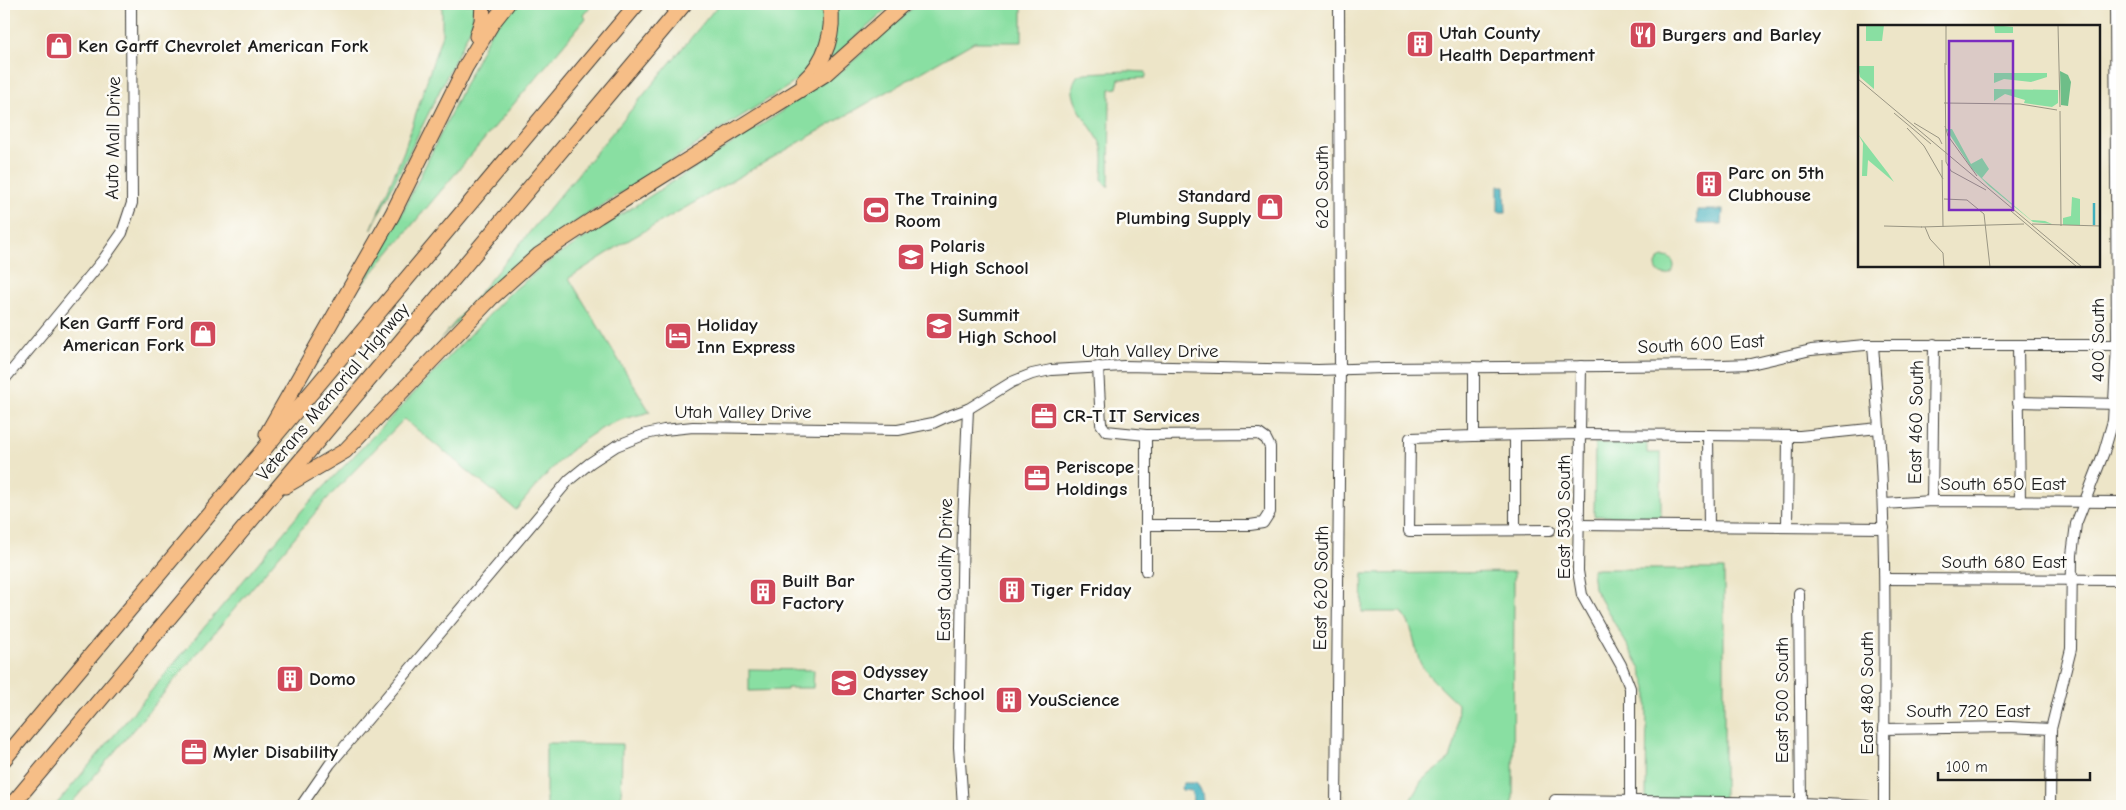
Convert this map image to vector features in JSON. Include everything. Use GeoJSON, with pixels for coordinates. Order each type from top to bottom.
{"type":"FeatureCollection","features":[{"type":"Feature","properties":{"kind":"highway"},"geometry":{"type":"LineString","coordinates":[[466,66],[481,26],[483,4]]}},
{"type":"Feature","properties":{"kind":"highway"},"geometry":{"type":"LineString","coordinates":[[246,470],[373,249],[466,66],[492,22],[507,4]]}},
{"type":"Feature","properties":{"kind":"highway","name":"Veterans Memorial Highway"},"geometry":{"type":"LineString","coordinates":[[4,759],[637,4]]}},
{"type":"Feature","properties":{"kind":"highway","name":"Veterans Memorial Highway"},"geometry":{"type":"LineString","coordinates":[[11,806],[684,4]]}},
{"type":"Feature","properties":{"kind":"highway"},"geometry":{"type":"LineString","coordinates":[[788,95],[810,75],[822,58],[830,33],[830,4]]}},
{"type":"Feature","properties":{"kind":"highway"},"geometry":{"type":"LineString","coordinates":[[275,492],[345,450],[491,298],[539,255],[788,95],[825,74],[903,4]]}},
{"type":"Feature","properties":{"kind":"street","name":"Auto Mall Drive"},"geometry":{"type":"LineString","coordinates":[[4,380],[103,260],[122,233],[125,225],[132,203],[131,4]]}},
{"type":"Feature","properties":{"kind":"street","name":"620 South"},"geometry":{"type":"LineString","coordinates":[[1339,4],[1340,370]]}},
{"type":"Feature","properties":{"kind":"street","name":"400 South"},"geometry":{"type":"LineString","coordinates":[[2050,806],[2051,728],[2071,649],[2072,555],[2076,524],[2111,429],[2118,404],[2115,4]]}},
{"type":"Feature","properties":{"kind":"street","name":"East 460 South"},"geometry":{"type":"LineString","coordinates":[[1932,501],[1934,344]]}},
{"type":"Feature","properties":{"kind":"street","name":"South 600 East"},"geometry":{"type":"LineString","coordinates":[[1340,370],[1751,364],[1811,350],[1874,345],[2119,345]]}},
{"type":"Feature","properties":{"kind":"street","name":"East 480 South"},"geometry":{"type":"LineString","coordinates":[[1874,345],[1884,504],[1884,806]]}},
{"type":"Feature","properties":{"kind":"street"},"geometry":{"type":"LineString","coordinates":[[2018,345],[2020,502]]}},
{"type":"Feature","properties":{"kind":"street","name":"East 530 South"},"geometry":{"type":"LineString","coordinates":[[1582,366],[1578,571],[1582,595],[1621,665],[1630,688],[1630,804]]}},
{"type":"Feature","properties":{"kind":"street","name":"Utah Valley Drive"},"geometry":{"type":"LineString","coordinates":[[301,806],[330,764],[552,500],[578,472],[616,446],[646,434],[693,427],[898,430],[932,423],[968,409],[995,391],[1032,374],[1050,370],[1098,367],[1340,370]]}},
{"type":"Feature","properties":{"kind":"street"},"geometry":{"type":"LineString","coordinates":[[1098,367],[1100,420],[1103,428],[1114,433],[1146,435],[1263,435],[1270,447],[1270,512],[1264,523],[1250,525],[1146,525]]}},
{"type":"Feature","properties":{"kind":"street"},"geometry":{"type":"LineString","coordinates":[[1474,367],[1474,436]]}},
{"type":"Feature","properties":{"kind":"street","name":"East 620 South"},"geometry":{"type":"LineString","coordinates":[[1336,806],[1340,370]]}},
{"type":"Feature","properties":{"kind":"street"},"geometry":{"type":"LineString","coordinates":[[2018,402],[2118,404]]}},
{"type":"Feature","properties":{"kind":"street","name":"East Quality Drive"},"geometry":{"type":"LineString","coordinates":[[963,806],[959,763],[963,523],[968,409]]}},
{"type":"Feature","properties":{"kind":"street"},"geometry":{"type":"LineString","coordinates":[[1550,530],[1409,532],[1410,438],[1581,434],[1788,436],[1879,428]]}},
{"type":"Feature","properties":{"kind":"street"},"geometry":{"type":"LineString","coordinates":[[1146,435],[1146,571]]}},
{"type":"Feature","properties":{"kind":"street"},"geometry":{"type":"LineString","coordinates":[[1708,435],[1709,526]]}},
{"type":"Feature","properties":{"kind":"street"},"geometry":{"type":"LineString","coordinates":[[1515,436],[1516,530]]}},
{"type":"Feature","properties":{"kind":"street"},"geometry":{"type":"LineString","coordinates":[[1787,527],[1788,436]]}},
{"type":"Feature","properties":{"kind":"street","name":"South 650 East"},"geometry":{"type":"LineString","coordinates":[[1884,504],[1932,501],[2122,502]]}},
{"type":"Feature","properties":{"kind":"street"},"geometry":{"type":"LineString","coordinates":[[1579,525],[1884,528]]}},
{"type":"Feature","properties":{"kind":"street","name":"South 680 East"},"geometry":{"type":"LineString","coordinates":[[1885,580],[2122,580]]}},
{"type":"Feature","properties":{"kind":"street","name":"East 500 South"},"geometry":{"type":"LineString","coordinates":[[1799,593],[1801,805]]}},
{"type":"Feature","properties":{"kind":"street","name":"South 720 East"},"geometry":{"type":"LineString","coordinates":[[1884,729],[2051,728]]}},
{"type":"Feature","properties":{"kind":"street"},"geometry":{"type":"LineString","coordinates":[[1555,800],[1630,804],[1867,806]]}},
{"type":"Feature","properties":{"kind":"green space"},"geometry":{"type":"Polygon","coordinates":[[[442,4],[474,4],[473,23],[371,230],[404,151],[442,34],[442,4]]]}},
{"type":"Feature","properties":{"kind":"green space"},"geometry":{"type":"Polygon","coordinates":[[[514,4],[593,4],[583,15],[586,18],[361,286],[401,215],[491,31],[514,4]]]}},
{"type":"Feature","properties":{"kind":"green space"},"geometry":{"type":"Polygon","coordinates":[[[719,4],[824,4],[824,35],[808,70],[792,84],[558,233],[511,270],[441,339],[719,4]]]}},
{"type":"Feature","properties":{"kind":"green space"},"geometry":{"type":"Polygon","coordinates":[[[836,4],[893,4],[827,63],[836,4]]]}},
{"type":"Feature","properties":{"kind":"green space"},"geometry":{"type":"Polygon","coordinates":[[[917,4],[1022,4],[1022,42],[974,42],[622,244],[569,278],[650,412],[620,420],[590,436],[562,458],[516,510],[404,419],[325,501],[69,806],[55,806],[304,508],[510,293],[555,257],[783,111],[784,108],[832,75],[835,77],[917,4]]]}},
{"type":"Feature","properties":{"kind":"green space"},"geometry":{"type":"Polygon","coordinates":[[[1146,72],[1146,76],[1145,78],[1119,79],[1117,88],[1110,89],[1109,186],[1107,186],[1102,180],[1103,158],[1101,145],[1076,102],[1073,93],[1074,84],[1078,75],[1085,73],[1146,72]]]}},
{"type":"Feature","properties":{"kind":"green space"},"geometry":{"type":"Polygon","coordinates":[[[1665,257],[1671,260],[1674,266],[1671,272],[1665,275],[1659,272],[1656,266],[1659,260],[1665,257]]]}},
{"type":"Feature","properties":{"kind":"green space"},"geometry":{"type":"Polygon","coordinates":[[[1595,443],[1647,443],[1647,453],[1661,453],[1661,517],[1594,516],[1595,443]]]}},
{"type":"Feature","properties":{"kind":"green space"},"geometry":{"type":"Polygon","coordinates":[[[1592,569],[1724,569],[1724,806],[1646,806],[1647,688],[1640,667],[1594,588],[1592,569]]]}},
{"type":"Feature","properties":{"kind":"green space"},"geometry":{"type":"Polygon","coordinates":[[[1514,572],[1513,806],[1407,806],[1422,780],[1450,759],[1456,739],[1458,704],[1431,677],[1422,665],[1411,630],[1402,612],[1362,612],[1363,574],[1514,572]]]}},
{"type":"Feature","properties":{"kind":"green space"},"geometry":{"type":"Polygon","coordinates":[[[749,669],[814,670],[813,688],[749,691],[749,669]]]}},
{"type":"Feature","properties":{"kind":"green space"},"geometry":{"type":"Polygon","coordinates":[[[546,743],[622,744],[621,806],[546,806],[546,743]]]}},
{"type":"Feature","properties":{"kind":"water"},"geometry":{"type":"Polygon","coordinates":[[[1498,186],[1505,186],[1506,212],[1498,212],[1498,186]]]}},
{"type":"Feature","properties":{"kind":"water"},"geometry":{"type":"Polygon","coordinates":[[[1697,210],[1723,210],[1722,224],[1697,224],[1697,210]]]}},
{"type":"Feature","properties":{"kind":"water"},"geometry":{"type":"Polygon","coordinates":[[[1184,783],[1196,783],[1198,785],[1202,794],[1202,806],[1192,806],[1193,798],[1191,791],[1182,790],[1181,788],[1184,783]]]}},
{"type":"Feature","properties":{"kind":"place","name":"Burgers and Barley"},"geometry":{"type":"Point","coordinates":[1643,35]}},
{"type":"Feature","properties":{"kind":"place","name":"Utah County Health Department"},"geometry":{"type":"Point","coordinates":[1420,44]}},
{"type":"Feature","properties":{"kind":"place","name":"Ken Garff Chevrolet American Fork"},"geometry":{"type":"Point","coordinates":[59,46]}},
{"type":"Feature","properties":{"kind":"place","name":"Parc on 5th Clubhouse"},"geometry":{"type":"Point","coordinates":[1709,184]}},
{"type":"Feature","properties":{"kind":"place","name":"Standard Plumbing Supply"},"geometry":{"type":"Point","coordinates":[1270,207]}},
{"type":"Feature","properties":{"kind":"place","name":"The Training Room"},"geometry":{"type":"Point","coordinates":[876,210]}},
{"type":"Feature","properties":{"kind":"place","name":"Polaris High School"},"geometry":{"type":"Point","coordinates":[911,257]}},
{"type":"Feature","properties":{"kind":"place","name":"Summit High School"},"geometry":{"type":"Point","coordinates":[939,326]}},
{"type":"Feature","properties":{"kind":"place","name":"Ken Garff Ford American Fork"},"geometry":{"type":"Point","coordinates":[203,334]}},
{"type":"Feature","properties":{"kind":"place","name":"Holiday Inn Express"},"geometry":{"type":"Point","coordinates":[678,336]}},
{"type":"Feature","properties":{"kind":"place","name":"CR-T IT Services"},"geometry":{"type":"Point","coordinates":[1044,416]}},
{"type":"Feature","properties":{"kind":"place","name":"Periscope Holdings"},"geometry":{"type":"Point","coordinates":[1037,478]}},
{"type":"Feature","properties":{"kind":"place","name":"Tiger Friday"},"geometry":{"type":"Point","coordinates":[1012,590]}},
{"type":"Feature","properties":{"kind":"place","name":"Built Bar Factory"},"geometry":{"type":"Point","coordinates":[763,592]}},
{"type":"Feature","properties":{"kind":"place","name":"Domo"},"geometry":{"type":"Point","coordinates":[290,679]}},
{"type":"Feature","properties":{"kind":"place","name":"Odyssey Charter School"},"geometry":{"type":"Point","coordinates":[844,683]}},
{"type":"Feature","properties":{"kind":"place","name":"YouScience"},"geometry":{"type":"Point","coordinates":[1009,700]}},
{"type":"Feature","properties":{"kind":"place","name":"Myler Disability"},"geometry":{"type":"Point","coordinates":[194,752]}}]}
